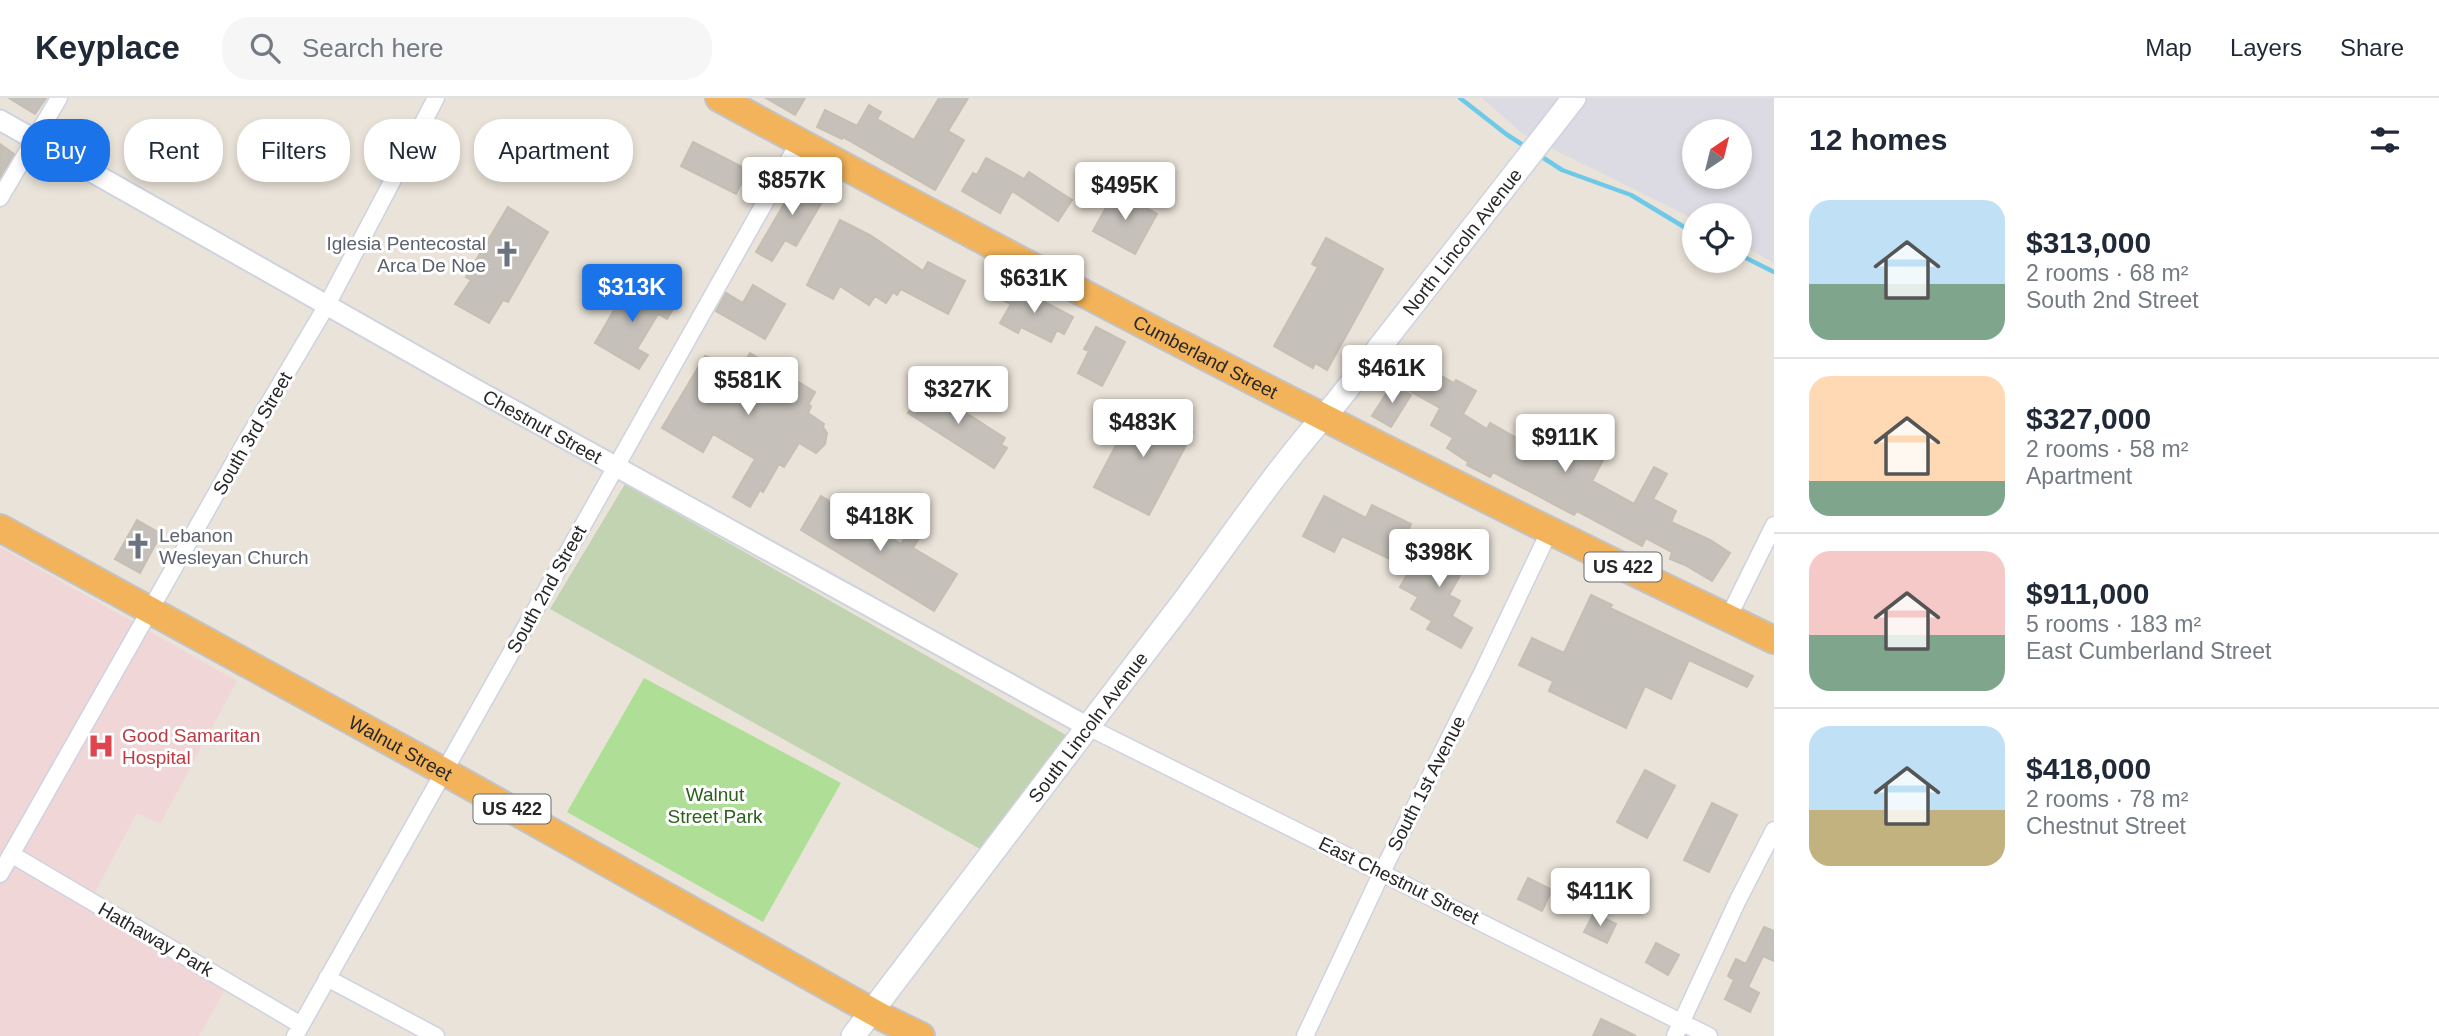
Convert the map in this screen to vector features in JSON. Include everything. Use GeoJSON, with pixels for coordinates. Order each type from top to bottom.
{"type":"FeatureCollection","features":[{"type":"Feature","properties":{"kind":"highway","name":"Cumberland Street"},"geometry":{"type":"LineString","coordinates":[[719,98],[1061,282],[1324,417]]}},
{"type":"Feature","properties":{"kind":"highway","name":"US 422"},"geometry":{"type":"LineString","coordinates":[[1324,417],[1549,532],[1774,640]]}},
{"type":"Feature","properties":{"kind":"highway","name":"Walnut Street"},"geometry":{"type":"LineString","coordinates":[[0,528],[872,1011]]}},
{"type":"Feature","properties":{"kind":"highway","name":"US 422"},"geometry":{"type":"LineString","coordinates":[[872,1011],[921,1036]]}},
{"type":"Feature","properties":{"kind":"main road","name":"North Lincoln Avenue"},"geometry":{"type":"LineString","coordinates":[[1324,417],[1574,98]]}},
{"type":"Feature","properties":{"kind":"main road","name":"South Lincoln Avenue"},"geometry":{"type":"LineString","coordinates":[[853,1036],[1192,590],[1254,502],[1303,439],[1324,417]]}},
{"type":"Feature","properties":{"kind":"street"},"geometry":{"type":"LineString","coordinates":[[47,119],[59,98]]}},
{"type":"Feature","properties":{"kind":"street","name":"South 3rd Street"},"geometry":{"type":"LineString","coordinates":[[0,874],[234,461],[327,305],[436,98]]}},
{"type":"Feature","properties":{"kind":"street","name":"Chestnut Street"},"geometry":{"type":"LineString","coordinates":[[0,120],[21,131]]}},
{"type":"Feature","properties":{"kind":"street","name":"South 2nd Street"},"geometry":{"type":"LineString","coordinates":[[298,1030],[799,142]]}},
{"type":"Feature","properties":{"kind":"street"},"geometry":{"type":"LineString","coordinates":[[0,198],[21,163]]}},
{"type":"Feature","properties":{"kind":"street","name":"Chestnut Street"},"geometry":{"type":"LineString","coordinates":[[109,182],[1088,727]]}},
{"type":"Feature","properties":{"kind":"street"},"geometry":{"type":"LineString","coordinates":[[1728,618],[1774,525]]}},
{"type":"Feature","properties":{"kind":"street","name":"South 1st Avenue"},"geometry":{"type":"LineString","coordinates":[[1305,1036],[1382,872],[1549,532]]}},
{"type":"Feature","properties":{"kind":"street","name":"East Chestnut Street"},"geometry":{"type":"LineString","coordinates":[[1088,727],[1382,872],[1678,1029],[1709,1036]]}},
{"type":"Feature","properties":{"kind":"street"},"geometry":{"type":"LineString","coordinates":[[1678,1029],[1774,830]]}},
{"type":"Feature","properties":{"kind":"street","name":"Hathaway Park"},"geometry":{"type":"LineString","coordinates":[[11,854],[298,1030]]}},
{"type":"Feature","properties":{"kind":"street"},"geometry":{"type":"LineString","coordinates":[[327,978],[436,1036]]}},
{"type":"Feature","properties":{"kind":"shaded area"},"geometry":{"type":"Polygon","coordinates":[[[1482,98],[1774,98],[1774,263],[1752,251],[1752,203],[1682,203],[1682,213],[1523,134],[1482,98]]]}},
{"type":"Feature","properties":{"kind":"shaded area","name":"Good Samaritan Hospital"},"geometry":{"type":"Polygon","coordinates":[[[0,547],[237,681],[160,824],[137,813],[88,905],[226,988],[199,1036],[0,1036],[0,547]]]}},
{"type":"Feature","properties":{"kind":"green space"},"geometry":{"type":"Polygon","coordinates":[[[625,484],[1066,735],[982,850],[550,609],[625,484]]]}},
{"type":"Feature","properties":{"kind":"green space","name":"Walnut Street Park"},"geometry":{"type":"Polygon","coordinates":[[[644,678],[841,783],[763,922],[567,812],[644,678]]]}},
{"type":"Feature","properties":{"kind":"building"},"geometry":{"type":"Polygon","coordinates":[[[9,98],[46,98],[35,114],[9,98]]]}},
{"type":"Feature","properties":{"kind":"building"},"geometry":{"type":"Polygon","coordinates":[[[766,98],[805,98],[795,115],[766,98]]]}},
{"type":"Feature","properties":{"kind":"building"},"geometry":{"type":"Polygon","coordinates":[[[939,98],[968,98],[948,131],[964,140],[935,190],[843,137],[842,139],[817,127],[825,110],[857,126],[869,105],[881,112],[877,119],[914,140],[939,98]]]}},
{"type":"Feature","properties":{"kind":"building"},"geometry":{"type":"Polygon","coordinates":[[[693,142],[748,170],[736,194],[681,166],[693,142]]]}},
{"type":"Feature","properties":{"kind":"building"},"geometry":{"type":"Polygon","coordinates":[[[0,144],[14,154],[0,177],[0,144]]]}},
{"type":"Feature","properties":{"kind":"building"},"geometry":{"type":"Polygon","coordinates":[[[986,158],[1024,179],[1029,172],[1072,200],[1058,221],[1012,191],[1000,213],[962,191],[973,173],[977,175],[986,158]]]}},
{"type":"Feature","properties":{"kind":"building"},"geometry":{"type":"Polygon","coordinates":[[[792,175],[826,195],[796,246],[785,240],[772,261],[756,252],[787,199],[781,195],[792,175]]]}},
{"type":"Feature","properties":{"kind":"building"},"geometry":{"type":"Polygon","coordinates":[[[1115,191],[1157,214],[1135,254],[1093,231],[1115,191]]]}},
{"type":"Feature","properties":{"kind":"building","name":"Iglesia Pentecostal Arca De Noe"},"geometry":{"type":"Polygon","coordinates":[[[508,207],[548,232],[508,302],[503,300],[489,323],[455,304],[471,280],[466,277],[508,207]]]}},
{"type":"Feature","properties":{"kind":"building"},"geometry":{"type":"Polygon","coordinates":[[[840,220],[870,235],[923,271],[928,262],[965,281],[948,314],[901,289],[897,295],[893,292],[886,303],[875,296],[869,305],[840,286],[833,299],[807,285],[840,220]]]}},
{"type":"Feature","properties":{"kind":"building"},"geometry":{"type":"Polygon","coordinates":[[[1326,238],[1383,269],[1327,370],[1315,363],[1313,368],[1274,346],[1318,267],[1312,264],[1326,238]]]}},
{"type":"Feature","properties":{"kind":"building"},"geometry":{"type":"Polygon","coordinates":[[[631,281],[674,307],[667,319],[658,314],[637,349],[648,355],[639,369],[595,343],[631,281]]]}},
{"type":"Feature","properties":{"kind":"building"},"geometry":{"type":"Polygon","coordinates":[[[753,285],[785,304],[765,339],[716,311],[726,293],[743,303],[753,285]]]}},
{"type":"Feature","properties":{"kind":"building"},"geometry":{"type":"Polygon","coordinates":[[[1013,285],[1073,317],[1064,334],[1057,330],[1051,342],[1021,327],[1018,333],[1000,323],[1011,304],[1004,301],[1013,285]]]}},
{"type":"Feature","properties":{"kind":"building"},"geometry":{"type":"Polygon","coordinates":[[[1096,327],[1125,342],[1102,386],[1078,373],[1089,351],[1084,349],[1096,327]]]}},
{"type":"Feature","properties":{"kind":"building"},"geometry":{"type":"Polygon","coordinates":[[[750,353],[815,392],[808,405],[811,406],[808,413],[824,424],[827,433],[825,444],[816,453],[799,443],[784,467],[779,464],[763,492],[760,490],[750,507],[733,497],[755,459],[713,434],[703,452],[662,428],[705,356],[738,373],[750,353]]]}},
{"type":"Feature","properties":{"kind":"building"},"geometry":{"type":"Polygon","coordinates":[[[1424,366],[1454,383],[1456,380],[1476,391],[1463,414],[1487,429],[1490,423],[1529,445],[1544,418],[1568,431],[1572,424],[1611,445],[1592,481],[1634,504],[1654,467],[1667,474],[1653,499],[1676,511],[1671,522],[1710,540],[1730,553],[1712,581],[1670,559],[1672,552],[1646,538],[1642,546],[1577,511],[1574,515],[1493,472],[1490,477],[1467,465],[1468,462],[1447,448],[1453,438],[1431,425],[1440,408],[1410,391],[1424,366]]]}},
{"type":"Feature","properties":{"kind":"building"},"geometry":{"type":"Polygon","coordinates":[[[1393,383],[1411,395],[1391,427],[1372,416],[1393,383]]]}},
{"type":"Feature","properties":{"kind":"building"},"geometry":{"type":"Polygon","coordinates":[[[926,384],[937,390],[935,393],[1005,438],[1001,445],[1007,448],[994,468],[908,413],[926,384]]]}},
{"type":"Feature","properties":{"kind":"building"},"geometry":{"type":"Polygon","coordinates":[[[1138,403],[1193,432],[1149,515],[1094,487],[1138,403]]]}},
{"type":"Feature","properties":{"kind":"building"},"geometry":{"type":"Polygon","coordinates":[[[821,496],[901,544],[910,530],[920,536],[913,548],[957,574],[934,611],[801,530],[821,496]]]}},
{"type":"Feature","properties":{"kind":"building"},"geometry":{"type":"Polygon","coordinates":[[[1324,496],[1366,518],[1372,505],[1411,524],[1394,561],[1342,536],[1334,552],[1303,536],[1324,496]]]}},
{"type":"Feature","properties":{"kind":"building","name":"Lebanon Wesleyan Church"},"geometry":{"type":"Polygon","coordinates":[[[137,520],[161,534],[140,573],[115,559],[137,520]]]}},
{"type":"Feature","properties":{"kind":"building"},"geometry":{"type":"Polygon","coordinates":[[[1440,533],[1467,548],[1458,564],[1464,568],[1449,595],[1460,601],[1452,616],[1472,628],[1461,648],[1427,629],[1432,621],[1411,609],[1418,597],[1400,587],[1415,561],[1421,565],[1440,533]]]}},
{"type":"Feature","properties":{"kind":"building"},"geometry":{"type":"Polygon","coordinates":[[[1591,595],[1612,605],[1610,608],[1753,676],[1747,687],[1689,660],[1671,699],[1645,686],[1626,728],[1549,691],[1553,681],[1519,665],[1532,638],[1564,653],[1591,595]]]}},
{"type":"Feature","properties":{"kind":"building"},"geometry":{"type":"Polygon","coordinates":[[[1645,770],[1675,786],[1647,838],[1617,822],[1645,770]]]}},
{"type":"Feature","properties":{"kind":"building"},"geometry":{"type":"Polygon","coordinates":[[[1712,803],[1737,815],[1709,872],[1684,860],[1712,803]]]}},
{"type":"Feature","properties":{"kind":"building"},"geometry":{"type":"Polygon","coordinates":[[[1528,878],[1552,890],[1542,911],[1518,899],[1528,878]]]}},
{"type":"Feature","properties":{"kind":"building"},"geometry":{"type":"Polygon","coordinates":[[[1594,913],[1616,924],[1607,943],[1584,932],[1594,913]]]}},
{"type":"Feature","properties":{"kind":"building"},"geometry":{"type":"Polygon","coordinates":[[[1764,927],[1774,931],[1774,961],[1763,956],[1748,987],[1759,993],[1750,1012],[1725,999],[1734,980],[1728,976],[1736,959],[1746,964],[1764,927]]]}},
{"type":"Feature","properties":{"kind":"building"},"geometry":{"type":"Polygon","coordinates":[[[1656,943],[1679,955],[1668,975],[1646,962],[1656,943]]]}},
{"type":"Feature","properties":{"kind":"building"},"geometry":{"type":"Polygon","coordinates":[[[1601,1019],[1636,1036],[1593,1036],[1601,1019]]]}},
{"type":"Feature","properties":{"kind":"waterway"},"geometry":{"type":"LineString","coordinates":[[1460,98],[1526,147]]}},
{"type":"Feature","properties":{"kind":"waterway"},"geometry":{"type":"LineString","coordinates":[[1539,155],[1562,170],[1631,195],[1682,226]]}},
{"type":"Feature","properties":{"kind":"waterway"},"geometry":{"type":"LineString","coordinates":[[1752,261],[1774,272]]}},
{"type":"Feature","properties":{"kind":"place","name":"Iglesia Pentecostal Arca De Noe"},"geometry":{"type":"Point","coordinates":[507,254]}},
{"type":"Feature","properties":{"kind":"place","name":"Lebanon Wesleyan Church"},"geometry":{"type":"Point","coordinates":[138,546]}},
{"type":"Feature","properties":{"kind":"place","name":"Good Samaritan Hospital"},"geometry":{"type":"Point","coordinates":[101,746]}}]}
